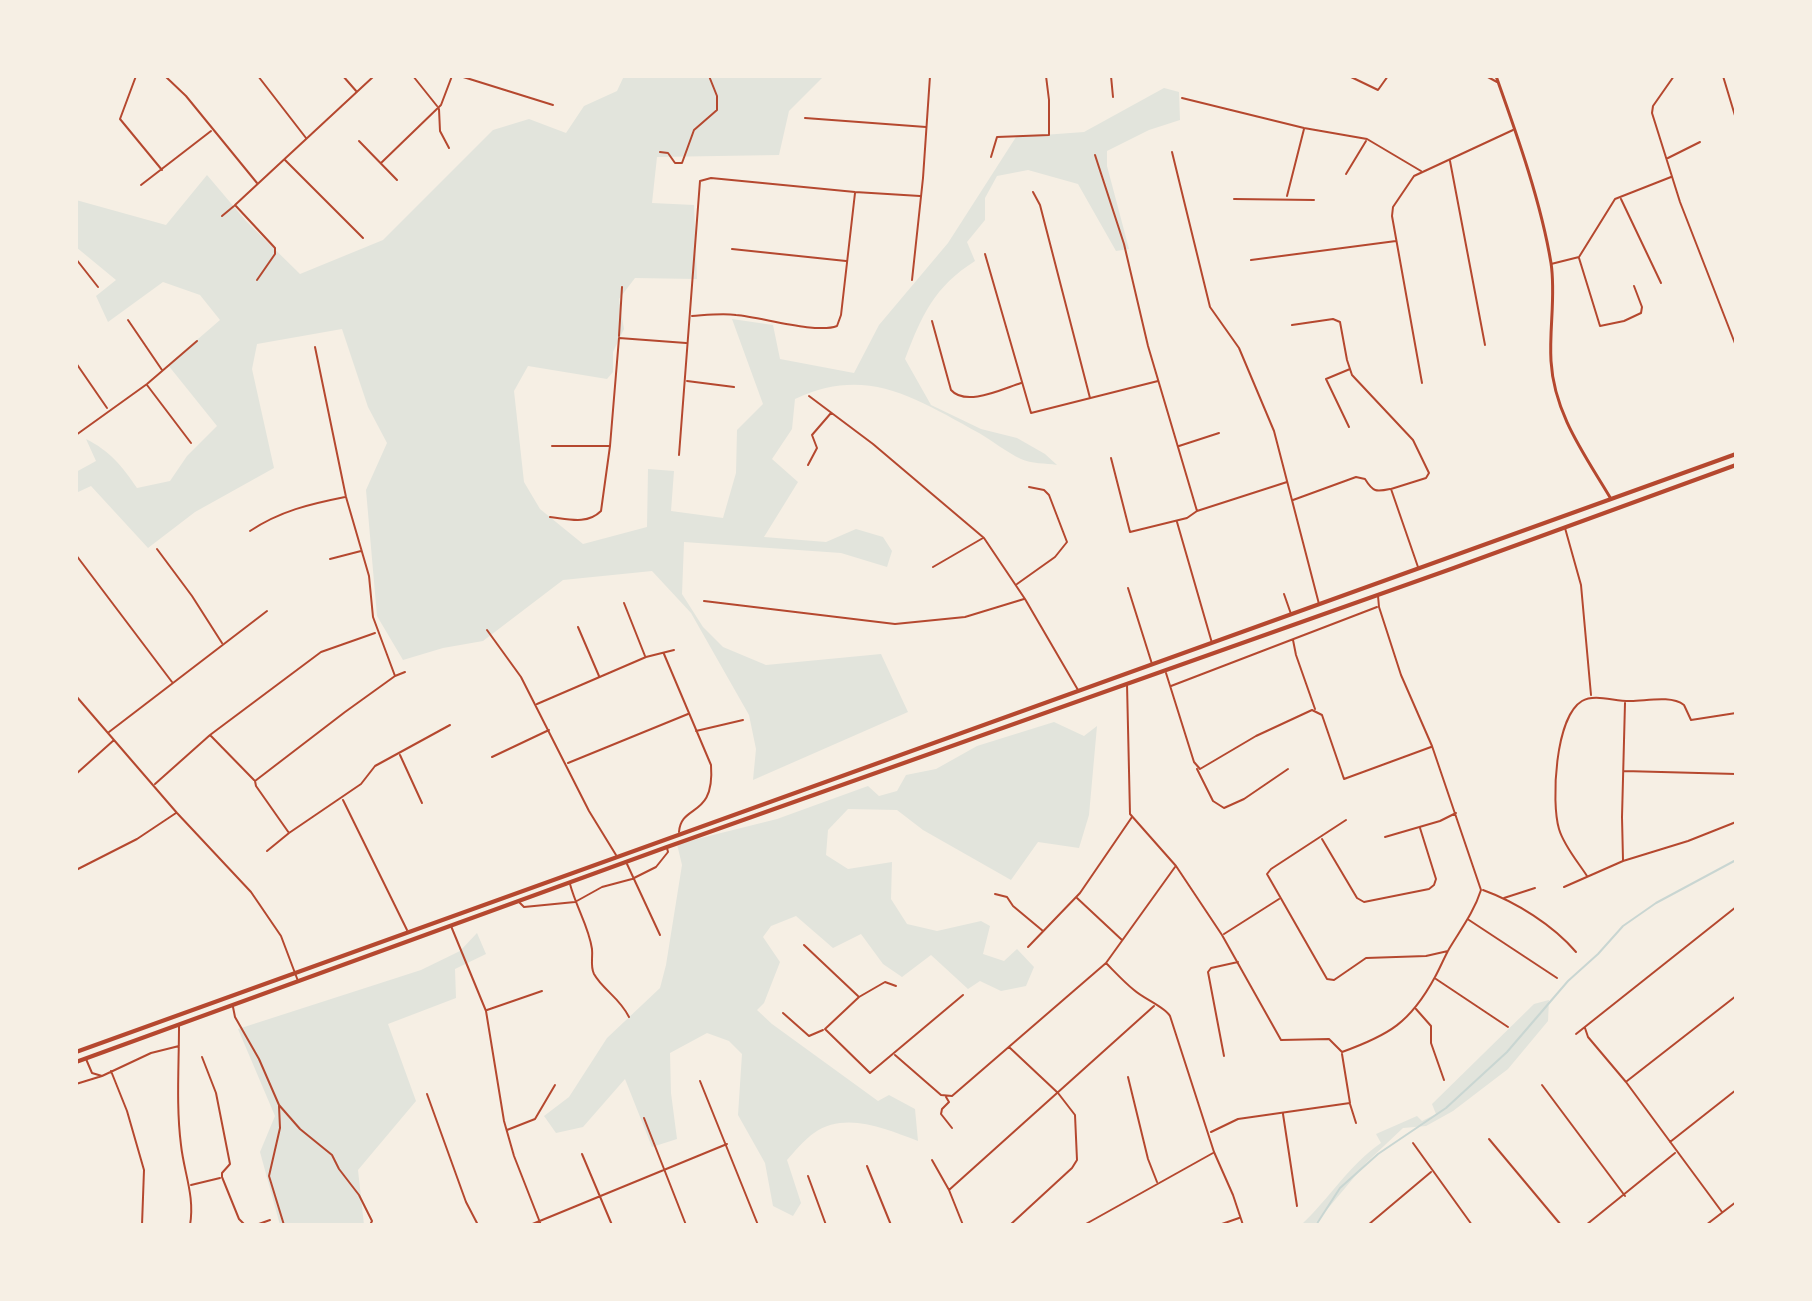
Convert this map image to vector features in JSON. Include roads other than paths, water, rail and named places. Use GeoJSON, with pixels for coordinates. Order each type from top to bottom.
{"type":"FeatureCollection","features":[{"type":"Feature","properties":{"kind":"highway"},"geometry":{"type":"LineString","coordinates":[[76,1052],[1736,454]]}},
{"type":"Feature","properties":{"kind":"highway"},"geometry":{"type":"LineString","coordinates":[[76,1062],[1736,465]]}},
{"type":"Feature","properties":{"kind":"highway"},"geometry":{"type":"LineString","coordinates":[[1449,558],[1451,569]]}},
{"type":"Feature","properties":{"kind":"street"},"geometry":{"type":"LineString","coordinates":[[136,76],[120,119],[162,170]]}},
{"type":"Feature","properties":{"kind":"street"},"geometry":{"type":"LineString","coordinates":[[165,76],[186,96],[258,184]]}},
{"type":"Feature","properties":{"kind":"street"},"geometry":{"type":"LineString","coordinates":[[258,76],[307,139]]}},
{"type":"Feature","properties":{"kind":"street"},"geometry":{"type":"LineString","coordinates":[[343,76],[357,92]]}},
{"type":"Feature","properties":{"kind":"street"},"geometry":{"type":"LineString","coordinates":[[222,216],[374,76]]}},
{"type":"Feature","properties":{"kind":"street"},"geometry":{"type":"LineString","coordinates":[[413,76],[439,108],[440,131],[449,148]]}},
{"type":"Feature","properties":{"kind":"street"},"geometry":{"type":"LineString","coordinates":[[381,163],[439,108],[452,76]]}},
{"type":"Feature","properties":{"kind":"street"},"geometry":{"type":"LineString","coordinates":[[460,76],[553,105]]}},
{"type":"Feature","properties":{"kind":"street"},"geometry":{"type":"LineString","coordinates":[[660,152],[668,153],[675,163],[682,163],[694,130],[717,110],[717,96],[709,76]]}},
{"type":"Feature","properties":{"kind":"street"},"geometry":{"type":"LineString","coordinates":[[912,280],[930,76]]}},
{"type":"Feature","properties":{"kind":"street"},"geometry":{"type":"LineString","coordinates":[[991,157],[997,137],[1049,135],[1046,76]]}},
{"type":"Feature","properties":{"kind":"street"},"geometry":{"type":"LineString","coordinates":[[1111,76],[1113,97]]}},
{"type":"Feature","properties":{"kind":"street"},"geometry":{"type":"LineString","coordinates":[[1349,76],[1378,90],[1388,76]]}},
{"type":"Feature","properties":{"kind":"street"},"geometry":{"type":"LineString","coordinates":[[1486,76],[1498,83]]}},
{"type":"Feature","properties":{"kind":"street"},"geometry":{"type":"LineString","coordinates":[[1496,76],[1551,264],[1551,360],[1556,396],[1566,422],[1611,499]]}},
{"type":"Feature","properties":{"kind":"street"},"geometry":{"type":"LineString","coordinates":[[1674,76],[1651,110],[1710,282],[1736,346]]}},
{"type":"Feature","properties":{"kind":"street"},"geometry":{"type":"LineString","coordinates":[[1723,76],[1736,119]]}},
{"type":"Feature","properties":{"kind":"street"},"geometry":{"type":"LineString","coordinates":[[1182,98],[1304,128],[1367,139],[1422,172]]}},
{"type":"Feature","properties":{"kind":"street"},"geometry":{"type":"LineString","coordinates":[[805,118],[926,127]]}},
{"type":"Feature","properties":{"kind":"street"},"geometry":{"type":"LineString","coordinates":[[1287,198],[1304,128]]}},
{"type":"Feature","properties":{"kind":"street"},"geometry":{"type":"LineString","coordinates":[[141,185],[212,130]]}},
{"type":"Feature","properties":{"kind":"street"},"geometry":{"type":"LineString","coordinates":[[1422,383],[1391,212],[1410,181],[1422,172],[1514,130]]}},
{"type":"Feature","properties":{"kind":"street"},"geometry":{"type":"LineString","coordinates":[[1346,174],[1367,139]]}},
{"type":"Feature","properties":{"kind":"street"},"geometry":{"type":"LineString","coordinates":[[359,141],[397,180]]}},
{"type":"Feature","properties":{"kind":"street"},"geometry":{"type":"LineString","coordinates":[[1667,159],[1700,142]]}},
{"type":"Feature","properties":{"kind":"street"},"geometry":{"type":"LineString","coordinates":[[1172,152],[1211,310],[1230,334],[1246,363],[1274,431],[1319,605]]}},
{"type":"Feature","properties":{"kind":"street"},"geometry":{"type":"LineString","coordinates":[[1095,155],[1124,244],[1143,329],[1197,511]]}},
{"type":"Feature","properties":{"kind":"street"},"geometry":{"type":"LineString","coordinates":[[284,159],[363,238]]}},
{"type":"Feature","properties":{"kind":"street"},"geometry":{"type":"LineString","coordinates":[[1450,161],[1485,345]]}},
{"type":"Feature","properties":{"kind":"street"},"geometry":{"type":"LineString","coordinates":[[1551,264],[1579,257],[1615,199],[1672,176]]}},
{"type":"Feature","properties":{"kind":"street"},"geometry":{"type":"LineString","coordinates":[[679,455],[698,185],[701,180],[753,181],[920,196]]}},
{"type":"Feature","properties":{"kind":"street"},"geometry":{"type":"LineString","coordinates":[[690,317],[739,315],[834,328],[840,320],[855,192]]}},
{"type":"Feature","properties":{"kind":"street"},"geometry":{"type":"LineString","coordinates":[[1033,192],[1040,205],[1090,398]]}},
{"type":"Feature","properties":{"kind":"street"},"geometry":{"type":"LineString","coordinates":[[1620,198],[1661,283]]}},
{"type":"Feature","properties":{"kind":"street"},"geometry":{"type":"LineString","coordinates":[[1234,199],[1314,200]]}},
{"type":"Feature","properties":{"kind":"street"},"geometry":{"type":"LineString","coordinates":[[235,205],[275,248],[275,254],[257,280]]}},
{"type":"Feature","properties":{"kind":"street"},"geometry":{"type":"LineString","coordinates":[[1251,260],[1397,241]]}},
{"type":"Feature","properties":{"kind":"street"},"geometry":{"type":"LineString","coordinates":[[732,249],[846,261]]}},
{"type":"Feature","properties":{"kind":"street"},"geometry":{"type":"LineString","coordinates":[[985,254],[1021,383],[1033,413],[1159,381]]}},
{"type":"Feature","properties":{"kind":"street"},"geometry":{"type":"LineString","coordinates":[[1579,257],[1600,326],[1624,321],[1641,313],[1642,307],[1634,286]]}},
{"type":"Feature","properties":{"kind":"street"},"geometry":{"type":"LineString","coordinates":[[76,259],[98,287]]}},
{"type":"Feature","properties":{"kind":"street"},"geometry":{"type":"LineString","coordinates":[[550,517],[582,521],[601,511],[610,446],[622,287]]}},
{"type":"Feature","properties":{"kind":"street"},"geometry":{"type":"LineString","coordinates":[[1291,501],[1356,477],[1365,479],[1372,491],[1391,489],[1426,478],[1428,470],[1413,440],[1357,383],[1350,369],[1340,322],[1333,319],[1292,325]]}},
{"type":"Feature","properties":{"kind":"street"},"geometry":{"type":"LineString","coordinates":[[128,320],[163,371]]}},
{"type":"Feature","properties":{"kind":"street"},"geometry":{"type":"LineString","coordinates":[[932,321],[954,394],[969,397],[1021,383]]}},
{"type":"Feature","properties":{"kind":"street"},"geometry":{"type":"LineString","coordinates":[[1731,334],[1736,332]]}},
{"type":"Feature","properties":{"kind":"street"},"geometry":{"type":"LineString","coordinates":[[619,338],[687,343]]}},
{"type":"Feature","properties":{"kind":"street"},"geometry":{"type":"LineString","coordinates":[[76,435],[108,409],[147,384],[197,341]]}},
{"type":"Feature","properties":{"kind":"street"},"geometry":{"type":"LineString","coordinates":[[315,347],[346,497],[363,551],[377,632],[395,676]]}},
{"type":"Feature","properties":{"kind":"street"},"geometry":{"type":"LineString","coordinates":[[76,363],[108,409]]}},
{"type":"Feature","properties":{"kind":"street"},"geometry":{"type":"LineString","coordinates":[[1349,427],[1326,379],[1350,369]]}},
{"type":"Feature","properties":{"kind":"street"},"geometry":{"type":"LineString","coordinates":[[686,381],[734,387]]}},
{"type":"Feature","properties":{"kind":"street"},"geometry":{"type":"LineString","coordinates":[[147,384],[191,443]]}},
{"type":"Feature","properties":{"kind":"street"},"geometry":{"type":"LineString","coordinates":[[809,396],[984,538],[1016,584],[1079,691]]}},
{"type":"Feature","properties":{"kind":"street"},"geometry":{"type":"LineString","coordinates":[[808,465],[817,450],[812,435],[832,413]]}},
{"type":"Feature","properties":{"kind":"street"},"geometry":{"type":"LineString","coordinates":[[1178,447],[1219,433]]}},
{"type":"Feature","properties":{"kind":"street"},"geometry":{"type":"LineString","coordinates":[[552,446],[610,446]]}},
{"type":"Feature","properties":{"kind":"street"},"geometry":{"type":"LineString","coordinates":[[1111,458],[1129,532],[1177,521],[1197,511],[1287,482]]}},
{"type":"Feature","properties":{"kind":"street"},"geometry":{"type":"LineString","coordinates":[[1016,584],[1055,557],[1067,542],[1049,495],[1044,490],[1029,487]]}},
{"type":"Feature","properties":{"kind":"street"},"geometry":{"type":"LineString","coordinates":[[1391,489],[1418,568]]}},
{"type":"Feature","properties":{"kind":"street"},"geometry":{"type":"LineString","coordinates":[[250,531],[267,519],[294,508],[346,497]]}},
{"type":"Feature","properties":{"kind":"street"},"geometry":{"type":"LineString","coordinates":[[1177,521],[1213,643]]}},
{"type":"Feature","properties":{"kind":"street"},"geometry":{"type":"LineString","coordinates":[[1565,527],[1581,585],[1591,698]]}},
{"type":"Feature","properties":{"kind":"street"},"geometry":{"type":"LineString","coordinates":[[933,567],[984,538]]}},
{"type":"Feature","properties":{"kind":"street"},"geometry":{"type":"LineString","coordinates":[[157,549],[223,644]]}},
{"type":"Feature","properties":{"kind":"street"},"geometry":{"type":"LineString","coordinates":[[330,559],[363,551]]}},
{"type":"Feature","properties":{"kind":"street"},"geometry":{"type":"LineString","coordinates":[[76,555],[172,683]]}},
{"type":"Feature","properties":{"kind":"street"},"geometry":{"type":"LineString","coordinates":[[1128,588],[1152,665]]}},
{"type":"Feature","properties":{"kind":"street"},"geometry":{"type":"LineString","coordinates":[[1284,594],[1291,615]]}},
{"type":"Feature","properties":{"kind":"street"},"geometry":{"type":"LineString","coordinates":[[1342,1052],[1397,1028],[1415,1008],[1435,979],[1481,890],[1432,746],[1401,675],[1377,594]]}},
{"type":"Feature","properties":{"kind":"street"},"geometry":{"type":"LineString","coordinates":[[704,601],[895,624],[965,617],[1025,599]]}},
{"type":"Feature","properties":{"kind":"street"},"geometry":{"type":"LineString","coordinates":[[624,603],[646,657]]}},
{"type":"Feature","properties":{"kind":"street"},"geometry":{"type":"LineString","coordinates":[[1169,687],[1379,607]]}},
{"type":"Feature","properties":{"kind":"street"},"geometry":{"type":"LineString","coordinates":[[108,732],[267,611]]}},
{"type":"Feature","properties":{"kind":"street"},"geometry":{"type":"LineString","coordinates":[[578,627],[599,677]]}},
{"type":"Feature","properties":{"kind":"street"},"geometry":{"type":"LineString","coordinates":[[487,630],[521,677],[589,811],[616,855]]}},
{"type":"Feature","properties":{"kind":"street"},"geometry":{"type":"LineString","coordinates":[[154,784],[210,735],[321,652],[377,632]]}},
{"type":"Feature","properties":{"kind":"street"},"geometry":{"type":"LineString","coordinates":[[1293,640],[1315,710],[1322,715],[1343,778],[1432,746]]}},
{"type":"Feature","properties":{"kind":"street"},"geometry":{"type":"LineString","coordinates":[[536,704],[646,657],[674,650]]}},
{"type":"Feature","properties":{"kind":"street"},"geometry":{"type":"LineString","coordinates":[[664,654],[711,765],[711,791],[703,805],[682,819],[679,833]]}},
{"type":"Feature","properties":{"kind":"street"},"geometry":{"type":"LineString","coordinates":[[1166,670],[1197,767],[1213,801],[1224,808],[1244,799],[1288,769]]}},
{"type":"Feature","properties":{"kind":"street"},"geometry":{"type":"LineString","coordinates":[[255,781],[395,676],[405,672]]}},
{"type":"Feature","properties":{"kind":"street"},"geometry":{"type":"LineString","coordinates":[[1127,683],[1132,816],[1176,866],[1222,935],[1281,1040],[1329,1039],[1342,1052],[1356,1123]]}},
{"type":"Feature","properties":{"kind":"street"},"geometry":{"type":"LineString","coordinates":[[76,696],[177,813],[251,892],[281,936],[298,982]]}},
{"type":"Feature","properties":{"kind":"street"},"geometry":{"type":"LineString","coordinates":[[1587,876],[1560,831],[1556,813],[1560,749],[1568,719],[1580,702],[1591,698],[1625,702],[1682,702],[1691,720],[1736,713]]}},
{"type":"Feature","properties":{"kind":"street"},"geometry":{"type":"LineString","coordinates":[[1623,861],[1625,702]]}},
{"type":"Feature","properties":{"kind":"street"},"geometry":{"type":"LineString","coordinates":[[1197,767],[1202,769],[1256,736],[1315,710]]}},
{"type":"Feature","properties":{"kind":"street"},"geometry":{"type":"LineString","coordinates":[[567,764],[688,714]]}},
{"type":"Feature","properties":{"kind":"street"},"geometry":{"type":"LineString","coordinates":[[695,731],[743,720]]}},
{"type":"Feature","properties":{"kind":"street"},"geometry":{"type":"LineString","coordinates":[[267,851],[361,784],[375,766],[450,725]]}},
{"type":"Feature","properties":{"kind":"street"},"geometry":{"type":"LineString","coordinates":[[492,757],[549,730]]}},
{"type":"Feature","properties":{"kind":"street"},"geometry":{"type":"LineString","coordinates":[[210,735],[255,781],[289,833]]}},
{"type":"Feature","properties":{"kind":"street"},"geometry":{"type":"LineString","coordinates":[[76,774],[115,740]]}},
{"type":"Feature","properties":{"kind":"street"},"geometry":{"type":"LineString","coordinates":[[400,754],[422,803]]}},
{"type":"Feature","properties":{"kind":"street"},"geometry":{"type":"LineString","coordinates":[[1623,771],[1736,774]]}},
{"type":"Feature","properties":{"kind":"street"},"geometry":{"type":"LineString","coordinates":[[342,798],[408,931]]}},
{"type":"Feature","properties":{"kind":"street"},"geometry":{"type":"LineString","coordinates":[[76,870],[137,839],[177,813]]}},
{"type":"Feature","properties":{"kind":"street"},"geometry":{"type":"LineString","coordinates":[[1385,837],[1420,828],[1456,813]]}},
{"type":"Feature","properties":{"kind":"street"},"geometry":{"type":"LineString","coordinates":[[1028,947],[1076,897],[1132,816]]}},
{"type":"Feature","properties":{"kind":"street"},"geometry":{"type":"LineString","coordinates":[[1346,820],[1269,871],[1268,876],[1329,981],[1366,958],[1433,955],[1448,950]]}},
{"type":"Feature","properties":{"kind":"street"},"geometry":{"type":"LineString","coordinates":[[1564,887],[1623,861],[1736,822]]}},
{"type":"Feature","properties":{"kind":"street"},"geometry":{"type":"LineString","coordinates":[[1321,837],[1359,900],[1364,902],[1429,889],[1434,885],[1436,879],[1420,828]]}},
{"type":"Feature","properties":{"kind":"street"},"geometry":{"type":"LineString","coordinates":[[519,902],[524,907],[532,908],[575,902],[602,887],[632,879],[656,867],[668,852],[667,847]]}},
{"type":"Feature","properties":{"kind":"street"},"geometry":{"type":"LineString","coordinates":[[626,863],[660,935]]}},
{"type":"Feature","properties":{"kind":"street"},"geometry":{"type":"LineString","coordinates":[[946,1096],[952,1096],[1106,963],[1176,866]]}},
{"type":"Feature","properties":{"kind":"street"},"geometry":{"type":"LineString","coordinates":[[570,883],[588,931],[593,952],[592,970],[600,983],[623,1005],[629,1017]]}},
{"type":"Feature","properties":{"kind":"street"},"geometry":{"type":"LineString","coordinates":[[1503,898],[1535,888]]}},
{"type":"Feature","properties":{"kind":"street"},"geometry":{"type":"LineString","coordinates":[[1481,890],[1503,898],[1566,940],[1576,952]]}},
{"type":"Feature","properties":{"kind":"street"},"geometry":{"type":"LineString","coordinates":[[995,894],[1007,897],[1013,906],[1044,931]]}},
{"type":"Feature","properties":{"kind":"street"},"geometry":{"type":"LineString","coordinates":[[1076,897],[1123,942]]}},
{"type":"Feature","properties":{"kind":"street"},"geometry":{"type":"LineString","coordinates":[[1222,935],[1280,898]]}},
{"type":"Feature","properties":{"kind":"street"},"geometry":{"type":"LineString","coordinates":[[1576,1034],[1736,907]]}},
{"type":"Feature","properties":{"kind":"street"},"geometry":{"type":"LineString","coordinates":[[1468,919],[1557,978]]}},
{"type":"Feature","properties":{"kind":"street"},"geometry":{"type":"LineString","coordinates":[[451,926],[486,1011],[506,1131],[540,1223]]}},
{"type":"Feature","properties":{"kind":"street"},"geometry":{"type":"LineString","coordinates":[[804,945],[859,997]]}},
{"type":"Feature","properties":{"kind":"street"},"geometry":{"type":"LineString","coordinates":[[1224,1056],[1208,972],[1211,968],[1239,961]]}},
{"type":"Feature","properties":{"kind":"street"},"geometry":{"type":"LineString","coordinates":[[1106,963],[1154,1006],[1167,1010],[1214,1152],[1243,1225]]}},
{"type":"Feature","properties":{"kind":"street"},"geometry":{"type":"LineString","coordinates":[[1435,979],[1508,1027]]}},
{"type":"Feature","properties":{"kind":"street"},"geometry":{"type":"LineString","coordinates":[[783,1013],[809,1036],[825,1029],[859,997],[885,982],[896,986]]}},
{"type":"Feature","properties":{"kind":"street"},"geometry":{"type":"LineString","coordinates":[[486,1011],[542,991]]}},
{"type":"Feature","properties":{"kind":"street"},"geometry":{"type":"LineString","coordinates":[[825,1029],[868,1073],[874,1072],[963,995]]}},
{"type":"Feature","properties":{"kind":"street"},"geometry":{"type":"LineString","coordinates":[[1626,1082],[1736,996]]}},
{"type":"Feature","properties":{"kind":"street"},"geometry":{"type":"LineString","coordinates":[[233,1005],[235,1017],[259,1059],[279,1105],[300,1129],[332,1155],[359,1195],[372,1221],[370,1225]]}},
{"type":"Feature","properties":{"kind":"street"},"geometry":{"type":"LineString","coordinates":[[949,1190],[1154,1006]]}},
{"type":"Feature","properties":{"kind":"street"},"geometry":{"type":"LineString","coordinates":[[1415,1008],[1431,1026],[1431,1043],[1444,1080]]}},
{"type":"Feature","properties":{"kind":"street"},"geometry":{"type":"LineString","coordinates":[[179,1025],[181,1147],[193,1203],[190,1225]]}},
{"type":"Feature","properties":{"kind":"street"},"geometry":{"type":"LineString","coordinates":[[1585,1028],[1588,1037],[1626,1082],[1722,1212]]}},
{"type":"Feature","properties":{"kind":"street"},"geometry":{"type":"LineString","coordinates":[[76,1084],[102,1076],[151,1053],[179,1046]]}},
{"type":"Feature","properties":{"kind":"street"},"geometry":{"type":"LineString","coordinates":[[1009,1047],[1058,1093],[1076,1118],[1076,1162],[1010,1225]]}},
{"type":"Feature","properties":{"kind":"street"},"geometry":{"type":"LineString","coordinates":[[895,1055],[946,1096],[949,1102],[941,1114],[952,1128]]}},
{"type":"Feature","properties":{"kind":"street"},"geometry":{"type":"LineString","coordinates":[[190,1185],[222,1177],[230,1164],[216,1093],[202,1057]]}},
{"type":"Feature","properties":{"kind":"street"},"geometry":{"type":"LineString","coordinates":[[85,1058],[92,1073],[102,1076]]}},
{"type":"Feature","properties":{"kind":"street"},"geometry":{"type":"LineString","coordinates":[[111,1071],[127,1111],[144,1170],[142,1225]]}},
{"type":"Feature","properties":{"kind":"street"},"geometry":{"type":"LineString","coordinates":[[1128,1077],[1148,1159],[1158,1183]]}},
{"type":"Feature","properties":{"kind":"street"},"geometry":{"type":"LineString","coordinates":[[700,1081],[758,1225]]}},
{"type":"Feature","properties":{"kind":"street"},"geometry":{"type":"LineString","coordinates":[[506,1131],[535,1119],[555,1085]]}},
{"type":"Feature","properties":{"kind":"street"},"geometry":{"type":"LineString","coordinates":[[1542,1085],[1625,1196]]}},
{"type":"Feature","properties":{"kind":"street"},"geometry":{"type":"LineString","coordinates":[[1669,1143],[1736,1090]]}},
{"type":"Feature","properties":{"kind":"street"},"geometry":{"type":"LineString","coordinates":[[427,1094],[466,1202],[478,1225]]}},
{"type":"Feature","properties":{"kind":"street"},"geometry":{"type":"LineString","coordinates":[[1209,1134],[1238,1119],[1350,1103]]}},
{"type":"Feature","properties":{"kind":"street"},"geometry":{"type":"LineString","coordinates":[[279,1105],[280,1128],[269,1176],[284,1225]]}},
{"type":"Feature","properties":{"kind":"street"},"geometry":{"type":"LineString","coordinates":[[1283,1113],[1297,1206]]}},
{"type":"Feature","properties":{"kind":"street"},"geometry":{"type":"LineString","coordinates":[[644,1118],[686,1225]]}},
{"type":"Feature","properties":{"kind":"street"},"geometry":{"type":"LineString","coordinates":[[1489,1139],[1561,1225]]}},
{"type":"Feature","properties":{"kind":"street"},"geometry":{"type":"LineString","coordinates":[[1413,1143],[1472,1225]]}},
{"type":"Feature","properties":{"kind":"street"},"geometry":{"type":"LineString","coordinates":[[530,1225],[727,1144]]}},
{"type":"Feature","properties":{"kind":"street"},"geometry":{"type":"LineString","coordinates":[[1084,1225],[1214,1152]]}},
{"type":"Feature","properties":{"kind":"street"},"geometry":{"type":"LineString","coordinates":[[1586,1225],[1676,1152]]}},
{"type":"Feature","properties":{"kind":"street"},"geometry":{"type":"LineString","coordinates":[[582,1154],[612,1225]]}},
{"type":"Feature","properties":{"kind":"street"},"geometry":{"type":"LineString","coordinates":[[932,1160],[949,1190],[963,1225]]}},
{"type":"Feature","properties":{"kind":"street"},"geometry":{"type":"LineString","coordinates":[[867,1166],[891,1225]]}},
{"type":"Feature","properties":{"kind":"street"},"geometry":{"type":"LineString","coordinates":[[1368,1225],[1433,1170]]}},
{"type":"Feature","properties":{"kind":"street"},"geometry":{"type":"LineString","coordinates":[[808,1176],[826,1225]]}},
{"type":"Feature","properties":{"kind":"street"},"geometry":{"type":"LineString","coordinates":[[222,1177],[239,1219],[245,1225]]}},
{"type":"Feature","properties":{"kind":"street"},"geometry":{"type":"LineString","coordinates":[[1706,1225],[1736,1202]]}},
{"type":"Feature","properties":{"kind":"street"},"geometry":{"type":"LineString","coordinates":[[1219,1225],[1240,1218]]}},
{"type":"Feature","properties":{"kind":"street"},"geometry":{"type":"LineString","coordinates":[[256,1225],[270,1220]]}},
{"type":"Feature","properties":{"kind":"waterway"},"geometry":{"type":"LineString","coordinates":[[1316,1225],[1340,1188],[1378,1154],[1446,1108],[1507,1052],[1568,981],[1623,926],[1656,903],[1736,860]]}}]}
